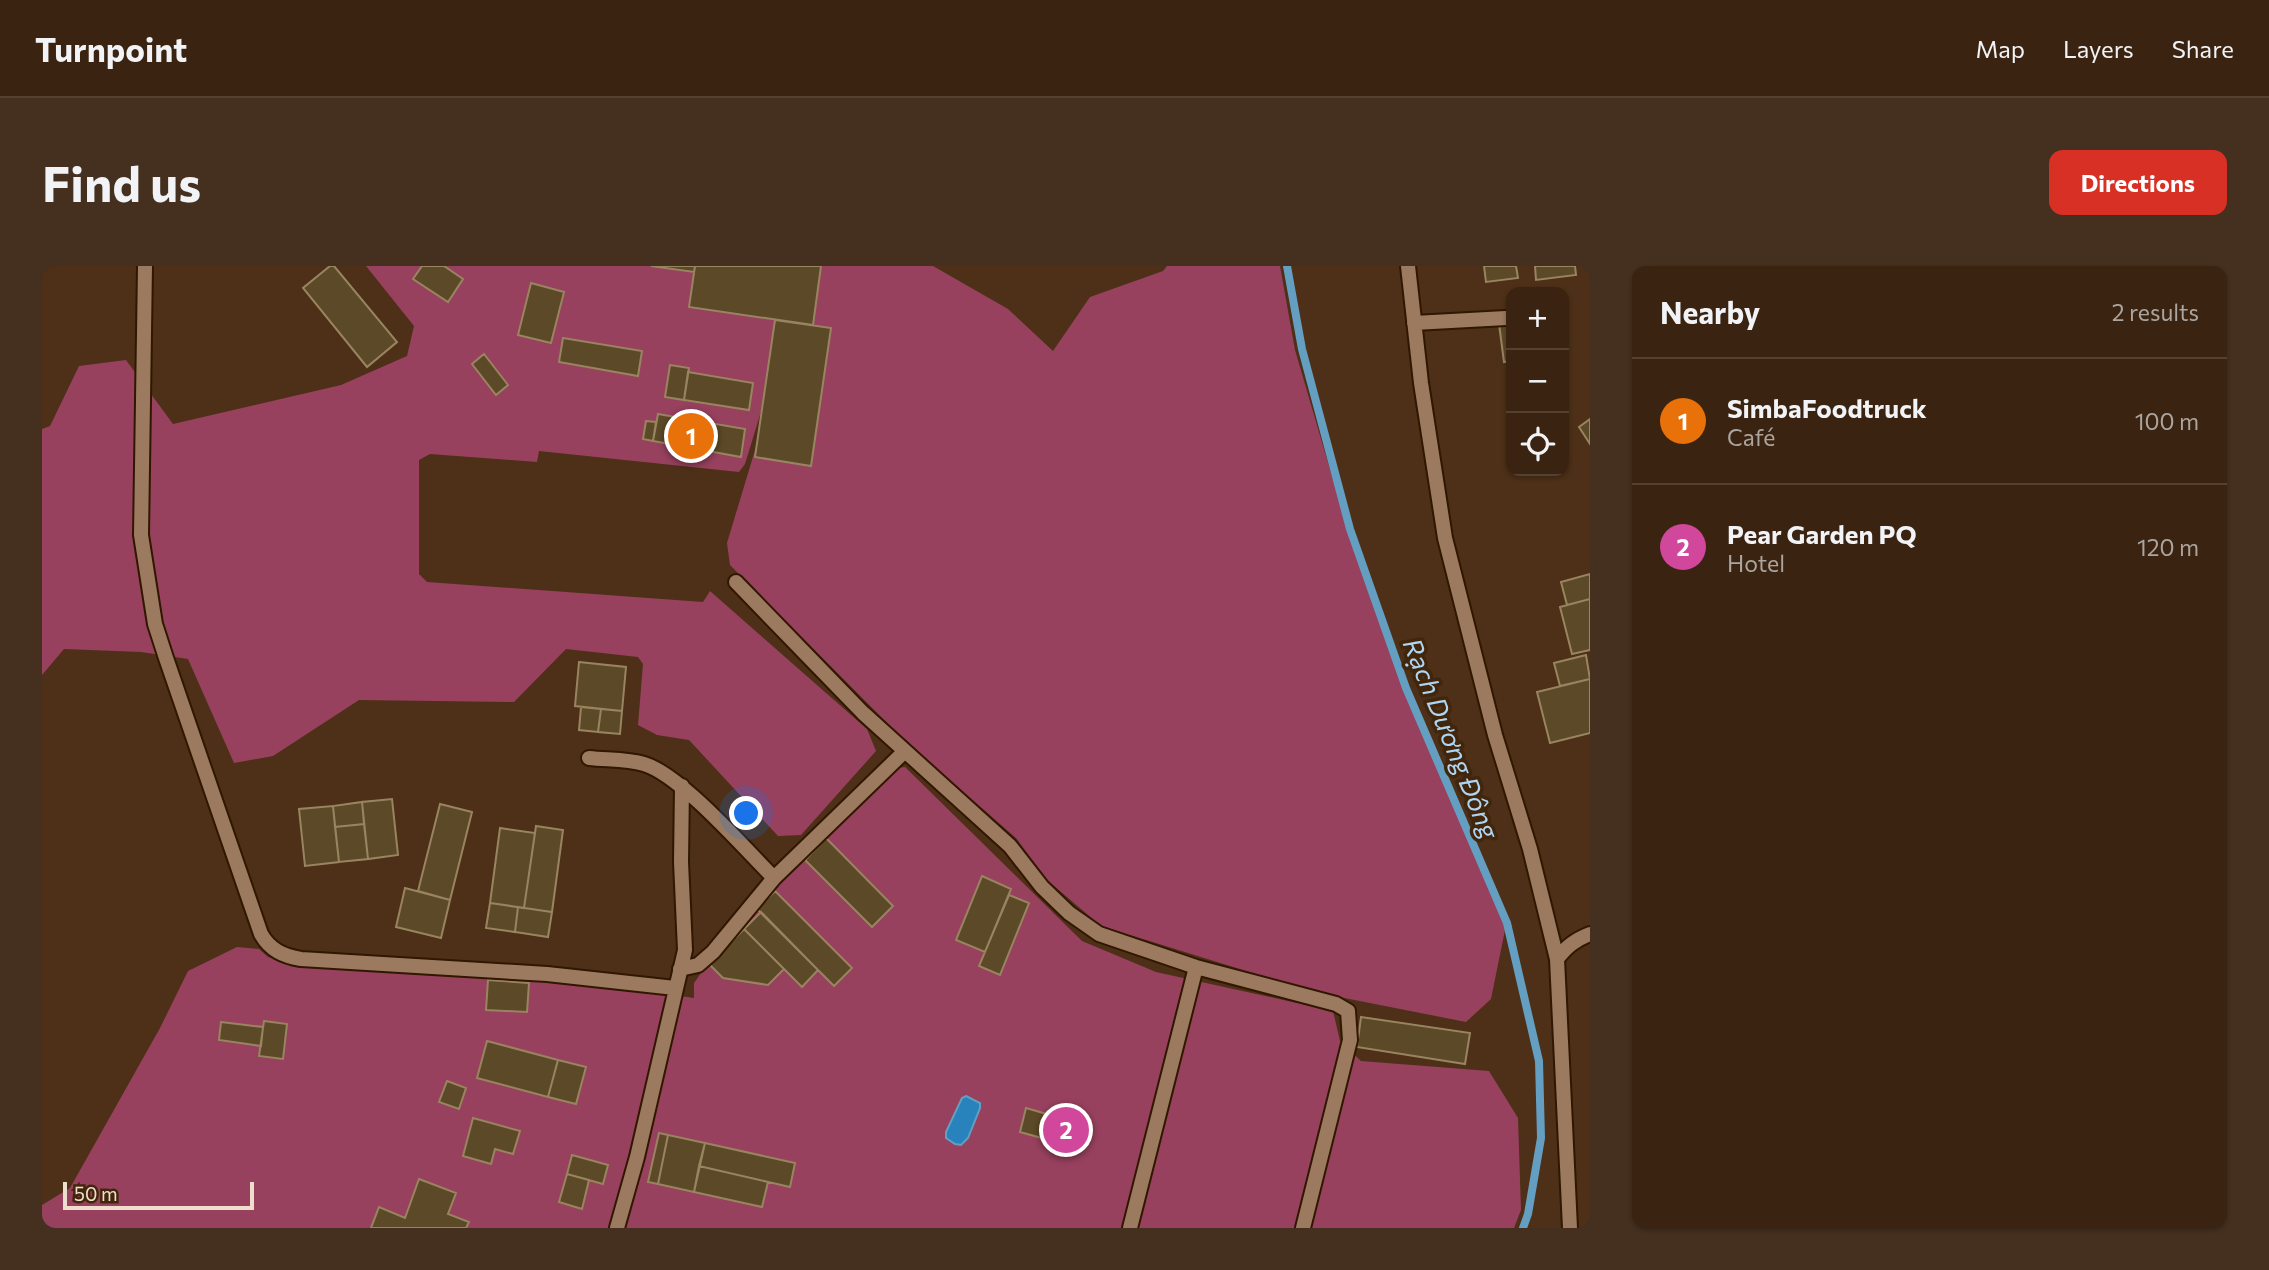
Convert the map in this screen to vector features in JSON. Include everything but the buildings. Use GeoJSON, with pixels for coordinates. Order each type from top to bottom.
{"type":"FeatureCollection","features":[{"type":"Feature","properties":{"kind":"street"},"geometry":{"type":"LineString","coordinates":[[145,266],[141,535],[147,585],[159,636],[261,934],[269,948],[302,959],[547,974],[675,988]]}},
{"type":"Feature","properties":{"kind":"street"},"geometry":{"type":"LineString","coordinates":[[1408,266],[1445,538],[1495,735],[1530,849],[1557,960],[1570,1228]]}},
{"type":"Feature","properties":{"kind":"street"},"geometry":{"type":"LineString","coordinates":[[1414,323],[1506,317]]}},
{"type":"Feature","properties":{"kind":"street"},"geometry":{"type":"LineString","coordinates":[[736,582],[863,713],[1010,846],[1042,887],[1069,913],[1099,934],[1196,967],[1336,1004],[1348,1011],[1350,1040],[1303,1228]]}},
{"type":"Feature","properties":{"kind":"street"},"geometry":{"type":"LineString","coordinates":[[680,969],[698,965],[713,951],[774,878],[905,751]]}},
{"type":"Feature","properties":{"kind":"street"},"geometry":{"type":"LineString","coordinates":[[589,758],[643,764],[662,772],[682,786],[774,878]]}},
{"type":"Feature","properties":{"kind":"street"},"geometry":{"type":"LineString","coordinates":[[617,1228],[637,1157],[685,950],[681,862],[682,786]]}},
{"type":"Feature","properties":{"kind":"street"},"geometry":{"type":"LineString","coordinates":[[1557,960],[1576,939],[1590,934]]}},
{"type":"Feature","properties":{"kind":"street"},"geometry":{"type":"LineString","coordinates":[[1130,1228],[1196,967]]}},
{"type":"Feature","properties":{"kind":"shaded area"},"geometry":{"type":"Polygon","coordinates":[[[366,266],[787,266],[800,284],[745,464],[739,472],[539,451],[537,462],[430,454],[419,460],[419,574],[427,582],[703,602],[710,591],[867,729],[876,751],[801,835],[778,836],[689,740],[657,735],[638,725],[643,664],[638,657],[566,649],[514,702],[359,700],[273,756],[234,763],[188,659],[141,652],[64,649],[42,675],[42,429],[50,426],[79,366],[126,360],[173,424],[341,385],[407,356],[414,326],[366,266]]]}},
{"type":"Feature","properties":{"kind":"shaded area"},"geometry":{"type":"Polygon","coordinates":[[[820,266],[933,266],[1008,309],[1053,351],[1090,297],[1163,271],[1167,266],[1280,266],[1295,350],[1348,531],[1404,691],[1506,925],[1491,999],[1466,1022],[1314,992],[1101,926],[1047,880],[1016,838],[906,742],[730,565],[727,543],[805,284],[820,266]]]}},
{"type":"Feature","properties":{"kind":"shaded area"},"geometry":{"type":"Polygon","coordinates":[[[905,767],[1082,941],[1156,972],[1333,1011],[1340,1041],[1361,1061],[1489,1071],[1518,1118],[1521,1210],[1514,1228],[42,1228],[42,1205],[70,1188],[160,1028],[188,971],[237,947],[259,949],[268,957],[294,966],[542,977],[694,998],[694,983],[715,953],[801,856],[890,769],[905,767]]]}},
{"type":"Feature","properties":{"kind":"water"},"geometry":{"type":"Polygon","coordinates":[[[966,1096],[980,1103],[980,1108],[968,1138],[961,1145],[946,1138],[946,1132],[962,1098],[966,1096]]]}},
{"type":"Feature","properties":{"kind":"waterway","name":"Rạch Dương Đông"},"geometry":{"type":"LineString","coordinates":[[1287,266],[1302,349],[1350,529],[1406,688],[1507,923],[1539,1061],[1541,1138],[1528,1214],[1523,1228]]}},
{"type":"Feature","properties":{"kind":"place","name":"SimbaFoodtruck"},"geometry":{"type":"Point","coordinates":[691,436]}},
{"type":"Feature","properties":{"kind":"place","name":"Pear Garden PQ"},"geometry":{"type":"Point","coordinates":[1066,1130]}}]}
